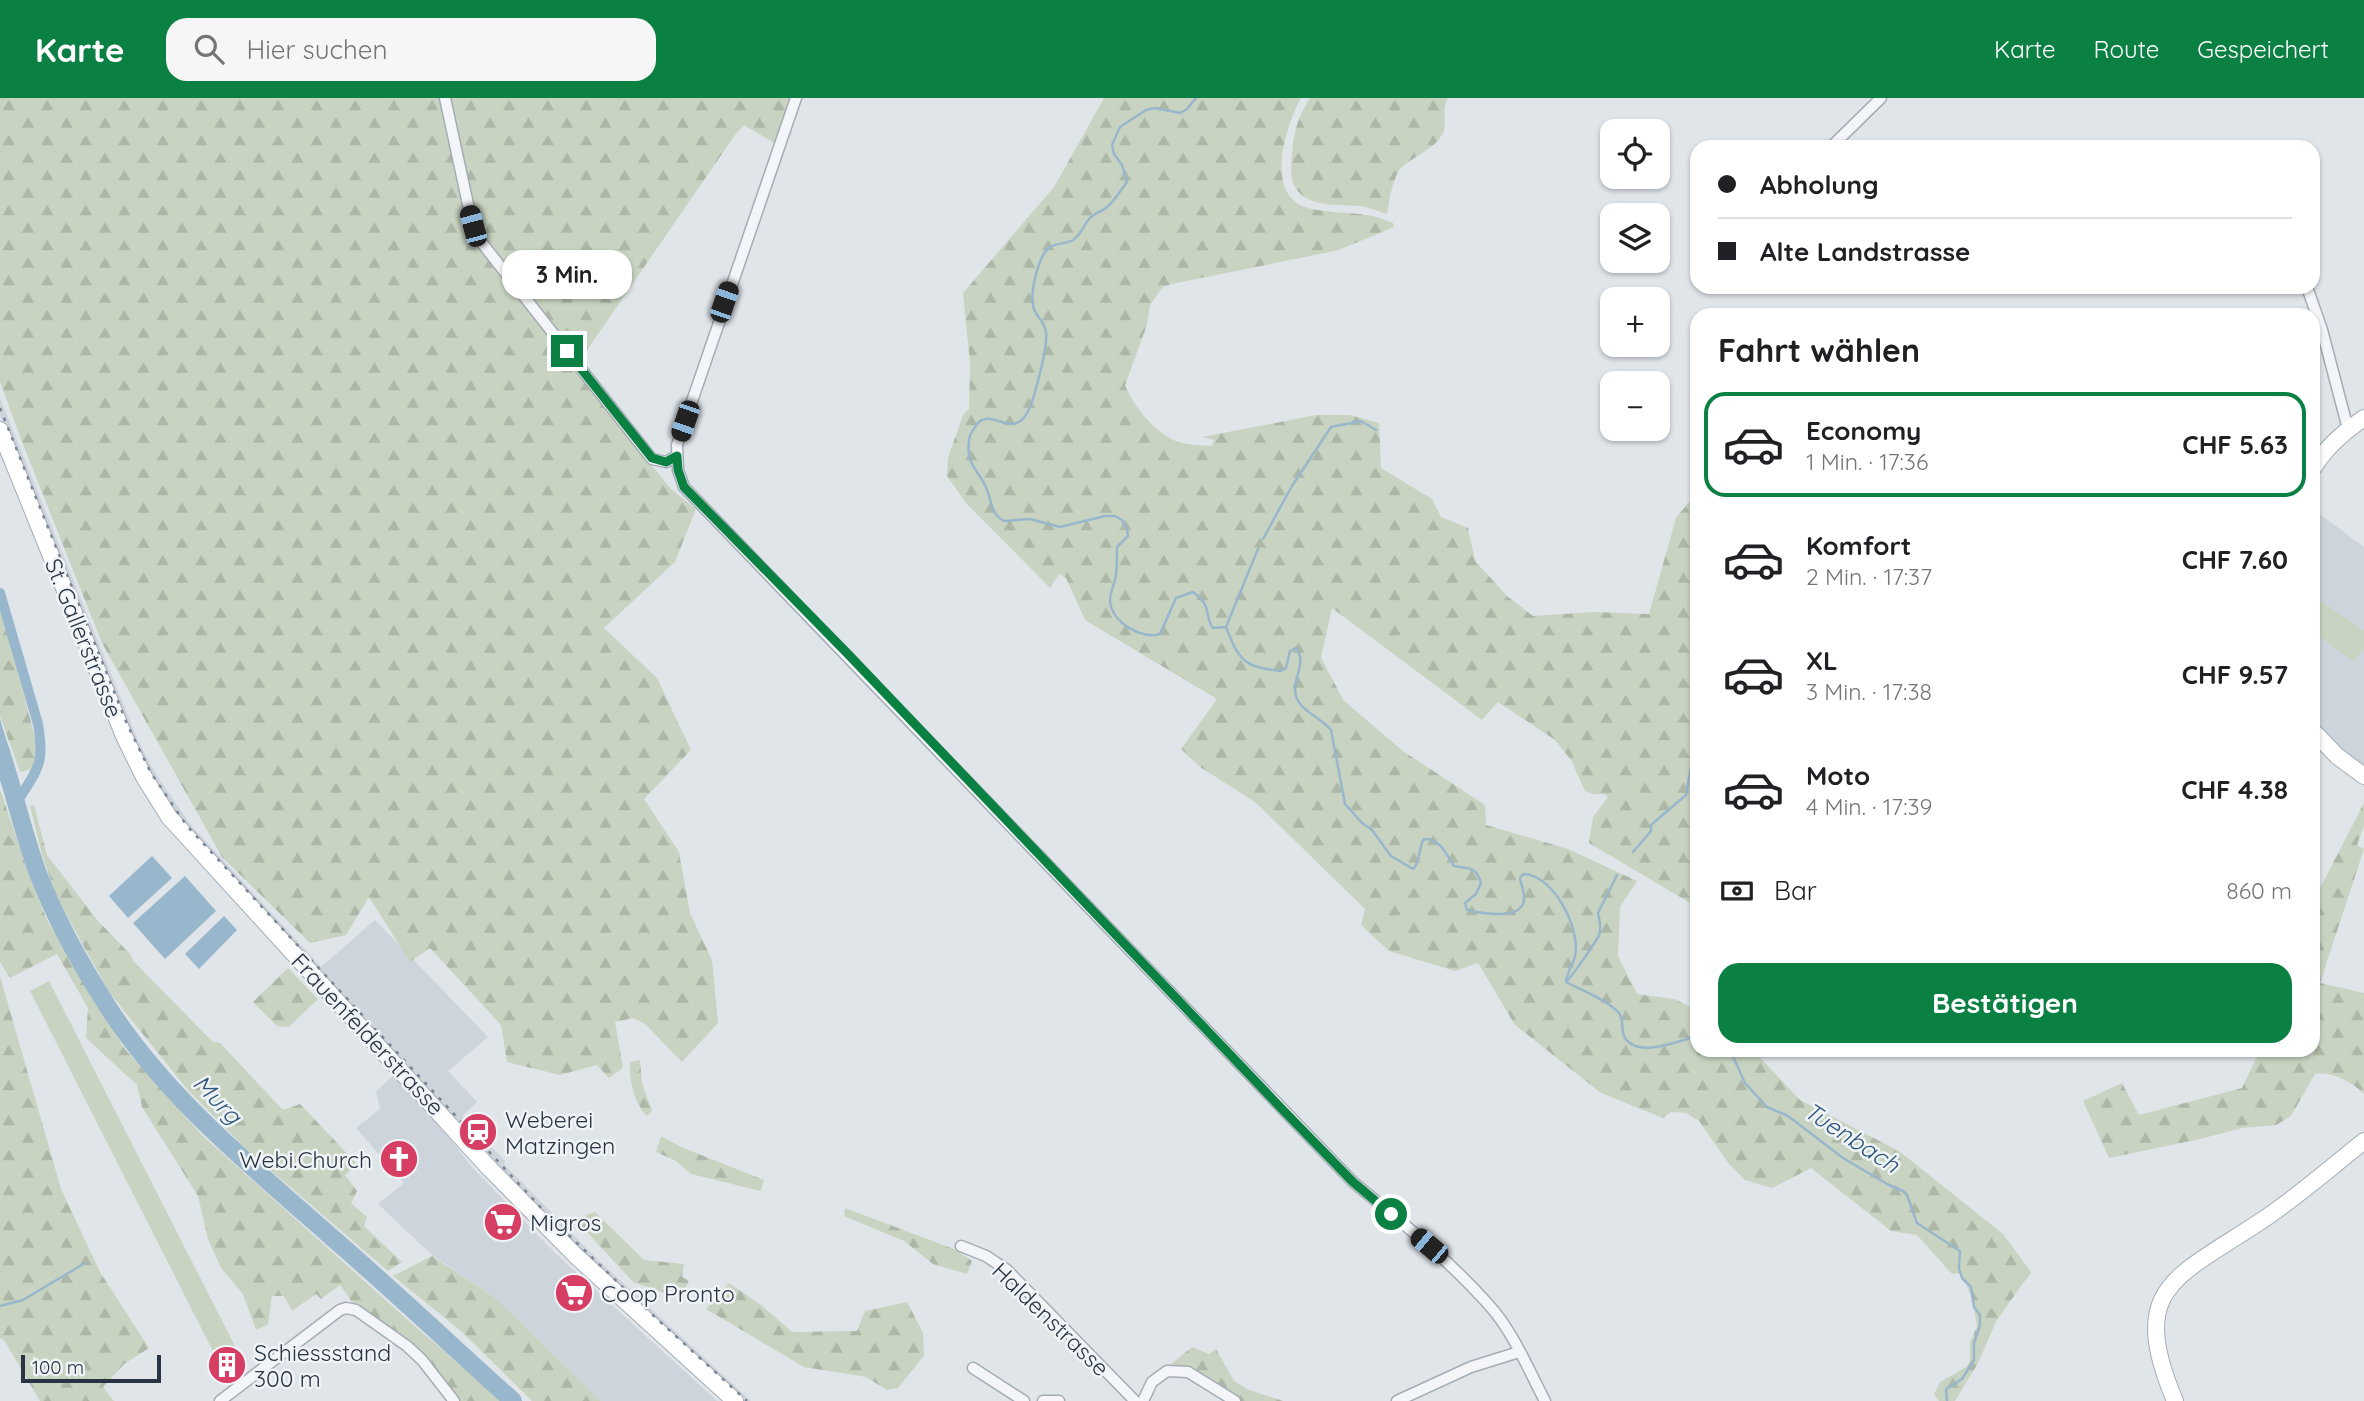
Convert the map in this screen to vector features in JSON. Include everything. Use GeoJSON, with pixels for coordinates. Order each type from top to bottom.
{"type":"FeatureCollection","features":[{"type":"Feature","properties":{"kind":"main road"},"geometry":{"type":"LineString","coordinates":[[2320,457],[2348,429],[2364,418]]}},
{"type":"Feature","properties":{"kind":"main road","name":"St. Gallerstrasse"},"geometry":{"type":"LineString","coordinates":[[0,429],[124,736],[154,794],[186,838]]}},
{"type":"Feature","properties":{"kind":"main road"},"geometry":{"type":"LineString","coordinates":[[2320,738],[2337,756],[2364,776]]}},
{"type":"Feature","properties":{"kind":"main road","name":"Frauenfelderstrasse"},"geometry":{"type":"LineString","coordinates":[[186,838],[490,1169],[576,1256],[735,1401]]}},
{"type":"Feature","properties":{"kind":"main road"},"geometry":{"type":"LineString","coordinates":[[2175,1401],[2165,1376],[2155,1332],[2155,1321],[2161,1302],[2172,1284],[2189,1266],[2261,1221],[2364,1141]]}},
{"type":"Feature","properties":{"kind":"street"},"geometry":{"type":"LineString","coordinates":[[445,98],[468,209],[482,243],[652,458],[666,462],[677,456]]}},
{"type":"Feature","properties":{"kind":"street"},"geometry":{"type":"LineString","coordinates":[[796,98],[677,445],[678,470],[684,487],[847,653],[1353,1182],[1429,1246],[1489,1304],[1545,1401]]}},
{"type":"Feature","properties":{"kind":"street"},"geometry":{"type":"LineString","coordinates":[[1838,140],[1881,98]]}},
{"type":"Feature","properties":{"kind":"street"},"geometry":{"type":"LineString","coordinates":[[2320,324],[2348,429]]}},
{"type":"Feature","properties":{"kind":"street","name":"Haldenstrasse"},"geometry":{"type":"LineString","coordinates":[[961,1246],[986,1256],[1007,1270],[1135,1401]]}},
{"type":"Feature","properties":{"kind":"street"},"geometry":{"type":"LineString","coordinates":[[220,1401],[346,1308],[356,1310],[407,1346],[422,1360],[454,1401]]}},
{"type":"Feature","properties":{"kind":"street"},"geometry":{"type":"LineString","coordinates":[[1397,1401],[1471,1367],[1519,1352]]}},
{"type":"Feature","properties":{"kind":"street"},"geometry":{"type":"LineString","coordinates":[[973,1368],[1024,1401]]}},
{"type":"Feature","properties":{"kind":"street"},"geometry":{"type":"LineString","coordinates":[[1143,1401],[1152,1382],[1167,1371],[1188,1372],[1235,1401]]}},
{"type":"Feature","properties":{"kind":"street"},"geometry":{"type":"LineString","coordinates":[[1042,1401],[1059,1401]]}},
{"type":"Feature","properties":{"kind":"shaded area"},"geometry":{"type":"Polygon","coordinates":[[[0,398],[139,743],[156,774],[190,824],[321,967],[375,920],[488,1037],[448,1071],[477,1102],[462,1116],[476,1131],[478,1129],[482,1133],[480,1135],[505,1161],[504,1164],[595,1257],[751,1401],[742,1401],[570,1241],[456,1122],[445,1132],[471,1166],[554,1252],[717,1401],[601,1401],[497,1299],[432,1255],[378,1204],[404,1183],[356,1128],[380,1109],[376,1091],[404,1066],[167,805],[123,722],[0,415],[0,398]]]}},
{"type":"Feature","properties":{"kind":"shaded area"},"geometry":{"type":"Polygon","coordinates":[[[2320,514],[2364,547],[2364,776],[2320,737],[2320,514]]]}},
{"type":"Feature","properties":{"kind":"green space"},"geometry":{"type":"Polygon","coordinates":[[[0,98],[791,98],[774,143],[744,125],[735,135],[574,369],[671,489],[696,509],[675,562],[604,628],[657,678],[691,750],[644,799],[679,852],[690,913],[712,960],[718,1023],[682,1062],[645,1024],[633,1018],[615,1022],[623,1068],[609,1078],[597,1065],[560,1075],[507,1062],[501,1025],[430,948],[410,962],[369,897],[346,935],[310,943],[222,857],[102,643],[0,382],[0,98]]]}},
{"type":"Feature","properties":{"kind":"green space"},"geometry":{"type":"Polygon","coordinates":[[[1104,98],[1301,98],[1289,125],[1282,159],[1286,190],[1294,201],[1308,208],[1374,216],[1393,223],[1394,227],[1339,250],[1162,288],[1150,305],[1147,325],[1125,385],[1146,418],[1169,438],[1178,442],[1212,446],[1214,440],[1202,437],[1316,415],[1350,415],[1379,423],[1381,468],[1432,499],[1441,517],[1468,528],[1475,561],[1507,596],[1533,616],[1593,612],[1649,614],[1676,518],[1690,501],[1690,903],[1589,843],[1593,817],[1608,797],[1585,791],[1571,760],[1555,740],[1498,702],[1482,720],[1332,608],[1321,658],[1344,701],[1403,751],[1485,805],[1486,825],[1568,849],[1637,881],[1620,907],[1618,956],[1637,994],[1674,999],[1690,1007],[1690,1057],[1760,1057],[1800,1100],[1899,1151],[2003,1234],[2031,1272],[1997,1320],[1977,1365],[1955,1401],[1939,1401],[1934,1394],[1940,1382],[1966,1367],[1970,1361],[1970,1343],[1977,1326],[1972,1298],[1962,1274],[1951,1273],[1917,1235],[1891,1231],[1811,1168],[1772,1188],[1745,1180],[1729,1164],[1699,1121],[1686,1113],[1671,1112],[1663,1118],[1601,1093],[1515,1025],[1478,963],[1455,971],[1389,951],[1361,925],[1365,909],[1255,802],[1200,767],[1181,749],[1217,699],[1085,620],[1066,578],[1059,574],[1050,588],[966,503],[947,476],[948,458],[963,415],[969,409],[970,363],[963,293],[1054,187],[1104,98]]]}},
{"type":"Feature","properties":{"kind":"green space"},"geometry":{"type":"Polygon","coordinates":[[[1310,98],[1448,98],[1442,135],[1434,145],[1399,171],[1392,188],[1387,214],[1366,207],[1317,202],[1308,199],[1295,187],[1291,171],[1294,139],[1299,119],[1310,98]]]}},
{"type":"Feature","properties":{"kind":"green space"},"geometry":{"type":"Polygon","coordinates":[[[2320,603],[2364,631],[2364,648],[2354,662],[2320,637],[2320,603]]]}},
{"type":"Feature","properties":{"kind":"green space"},"geometry":{"type":"Polygon","coordinates":[[[0,604],[37,745],[37,760],[32,769],[20,772],[0,716],[0,604]]]}},
{"type":"Feature","properties":{"kind":"green space"},"geometry":{"type":"Polygon","coordinates":[[[0,789],[47,920],[124,1048],[202,1135],[502,1401],[458,1401],[442,1379],[352,1302],[340,1285],[321,1299],[316,1294],[292,1311],[284,1296],[272,1296],[268,1325],[256,1330],[243,1294],[221,1268],[208,1239],[198,1196],[142,1107],[137,1085],[86,1038],[88,1008],[57,954],[10,978],[0,962],[0,789]]]}},
{"type":"Feature","properties":{"kind":"green space"},"geometry":{"type":"Polygon","coordinates":[[[2364,803],[2364,826],[2357,845],[2364,849],[2320,983],[2320,888],[2364,803]]]}},
{"type":"Feature","properties":{"kind":"green space"},"geometry":{"type":"Polygon","coordinates":[[[34,805],[47,855],[134,962],[213,1042],[220,1043],[283,1110],[300,1104],[357,1164],[345,1175],[357,1191],[351,1203],[367,1217],[364,1226],[402,1262],[388,1271],[248,1151],[187,1089],[109,992],[57,898],[42,855],[30,806],[34,805]]]}},
{"type":"Feature","properties":{"kind":"green space"},"geometry":{"type":"Polygon","coordinates":[[[288,968],[318,999],[289,1027],[277,1026],[253,1002],[288,968]]]}},
{"type":"Feature","properties":{"kind":"green space"},"geometry":{"type":"Polygon","coordinates":[[[0,976],[61,1189],[100,1272],[149,1348],[124,1364],[103,1387],[114,1401],[40,1401],[4,1340],[0,1338],[0,976]]]}},
{"type":"Feature","properties":{"kind":"green space"},"geometry":{"type":"Polygon","coordinates":[[[49,981],[239,1354],[219,1363],[30,991],[49,981]]]}},
{"type":"Feature","properties":{"kind":"green space"},"geometry":{"type":"Polygon","coordinates":[[[2320,983],[2364,993],[2364,1094],[2342,1078],[2315,1074],[2291,1116],[2276,1125],[2242,1128],[2109,1158],[2083,1101],[2122,1083],[2139,1115],[2242,1088],[2257,1057],[2320,1057],[2320,983]]]}},
{"type":"Feature","properties":{"kind":"green space"},"geometry":{"type":"Polygon","coordinates":[[[640,1060],[642,1083],[652,1111],[647,1116],[633,1091],[630,1076],[630,1062],[640,1060]]]}},
{"type":"Feature","properties":{"kind":"green space"},"geometry":{"type":"Polygon","coordinates":[[[661,1136],[681,1147],[764,1180],[761,1191],[691,1174],[676,1161],[656,1152],[661,1136]]]}},
{"type":"Feature","properties":{"kind":"green space"},"geometry":{"type":"Polygon","coordinates":[[[845,1208],[954,1249],[972,1261],[967,1274],[933,1264],[904,1241],[844,1216],[845,1208]]]}},
{"type":"Feature","properties":{"kind":"green space"},"geometry":{"type":"Polygon","coordinates":[[[595,1212],[644,1260],[684,1264],[682,1277],[689,1281],[683,1292],[672,1289],[668,1294],[633,1282],[575,1219],[595,1212]]]}},
{"type":"Feature","properties":{"kind":"green space"},"geometry":{"type":"Polygon","coordinates":[[[432,1256],[497,1299],[601,1401],[532,1401],[461,1331],[393,1276],[432,1256]]]}},
{"type":"Feature","properties":{"kind":"green space"},"geometry":{"type":"Polygon","coordinates":[[[729,1283],[761,1305],[792,1332],[857,1331],[865,1311],[907,1302],[923,1333],[924,1356],[898,1388],[887,1390],[866,1377],[804,1367],[706,1309],[729,1283]]]}},
{"type":"Feature","properties":{"kind":"green space"},"geometry":{"type":"Polygon","coordinates":[[[1192,1347],[1209,1354],[1216,1349],[1234,1381],[1249,1390],[1283,1401],[1239,1401],[1189,1369],[1170,1365],[1192,1347]]]}},
{"type":"Feature","properties":{"kind":"water"},"geometry":{"type":"Polygon","coordinates":[[[0,719],[19,781],[2,786],[0,780],[0,719]]]}},
{"type":"Feature","properties":{"kind":"water"},"geometry":{"type":"Polygon","coordinates":[[[152,856],[172,878],[128,918],[109,896],[152,856]]]}},
{"type":"Feature","properties":{"kind":"water"},"geometry":{"type":"Polygon","coordinates":[[[185,876],[216,911],[165,959],[133,923],[185,876]]]}},
{"type":"Feature","properties":{"kind":"water"},"geometry":{"type":"Polygon","coordinates":[[[224,916],[237,930],[199,969],[185,954],[224,916]]]}},
{"type":"Feature","properties":{"kind":"waterway","name":"Tuenbach"},"geometry":{"type":"LineString","coordinates":[[1196,98],[1180,113],[1155,108],[1146,110],[1120,127],[1112,145],[1127,182],[1105,209],[1089,219],[1076,238],[1054,245],[1042,257],[1032,296],[1035,312],[1045,329],[1046,339],[1033,399],[1026,415],[1020,421],[1013,424],[993,419],[981,421],[969,439],[970,460],[985,485],[993,510],[1004,521],[1030,519],[1060,527],[1105,516],[1115,516],[1122,520],[1128,536],[1117,547],[1116,574],[1110,601],[1116,616],[1136,632],[1160,634],[1176,598],[1193,592],[1204,602],[1213,628],[1226,627],[1239,655],[1251,664],[1281,671],[1286,668],[1290,651],[1296,648],[1300,659],[1296,696],[1306,710],[1331,730],[1345,804],[1372,830],[1391,856],[1413,869],[1424,839],[1434,841],[1454,866],[1471,869],[1477,874],[1481,883],[1476,894],[1465,903],[1467,910],[1481,913],[1509,913],[1522,907],[1524,900],[1520,878],[1523,874],[1534,876],[1554,893],[1574,931],[1575,956],[1566,982],[1601,999],[1618,1012],[1625,1038],[1631,1044],[1649,1048],[1690,1038]]}},
{"type":"Feature","properties":{"kind":"waterway"},"geometry":{"type":"LineString","coordinates":[[1263,539],[1292,486],[1331,427],[1361,421],[1376,430]]}},
{"type":"Feature","properties":{"kind":"waterway"},"geometry":{"type":"LineString","coordinates":[[1226,627],[1258,549]]}},
{"type":"Feature","properties":{"kind":"waterway"},"geometry":{"type":"LineString","coordinates":[[0,593],[38,724],[41,749],[38,766],[17,802]]}},
{"type":"Feature","properties":{"kind":"waterway","name":"Murg"},"geometry":{"type":"LineString","coordinates":[[0,749],[32,856],[52,906],[88,975],[131,1041],[214,1132],[513,1401]]}},
{"type":"Feature","properties":{"kind":"waterway"},"geometry":{"type":"LineString","coordinates":[[1633,852],[1651,831],[1651,825],[1686,795],[1690,773]]}},
{"type":"Feature","properties":{"kind":"waterway"},"geometry":{"type":"LineString","coordinates":[[1567,981],[1598,936],[1598,913],[1617,875]]}},
{"type":"Feature","properties":{"kind":"waterway","name":"Tuenbach"},"geometry":{"type":"LineString","coordinates":[[1733,1057],[1745,1083],[1767,1107],[1788,1116],[1843,1158],[1903,1191],[1917,1223],[1960,1251],[1959,1268],[1962,1278],[1971,1287],[1974,1307],[1980,1315],[1980,1325],[1974,1343],[1974,1360],[1962,1379],[1946,1389],[1947,1401]]}},
{"type":"Feature","properties":{"kind":"waterway"},"geometry":{"type":"LineString","coordinates":[[0,1306],[23,1300],[85,1263]]}},
{"type":"Feature","properties":{"kind":"railway"},"geometry":{"type":"LineString","coordinates":[[0,408],[127,724],[151,773],[187,826],[544,1211],[747,1401]]}},
{"type":"Feature","properties":{"kind":"place","name":"Weberei Matzingen"},"geometry":{"type":"Point","coordinates":[478,1132]}},
{"type":"Feature","properties":{"kind":"place","name":"Webi.Church"},"geometry":{"type":"Point","coordinates":[399,1159]}},
{"type":"Feature","properties":{"kind":"place","name":"Migros"},"geometry":{"type":"Point","coordinates":[503,1222]}},
{"type":"Feature","properties":{"kind":"place","name":"Coop Pronto"},"geometry":{"type":"Point","coordinates":[574,1293]}},
{"type":"Feature","properties":{"kind":"place","name":"Schiessstand 300 m"},"geometry":{"type":"Point","coordinates":[227,1365]}},
{"type":"Feature","properties":{"kind":"route"},"geometry":{"type":"LineString","coordinates":[[567,351],[652,458],[666,462],[677,456],[678,470],[684,487],[847,653],[1281,1108],[1353,1182],[1391,1214]]}}]}
